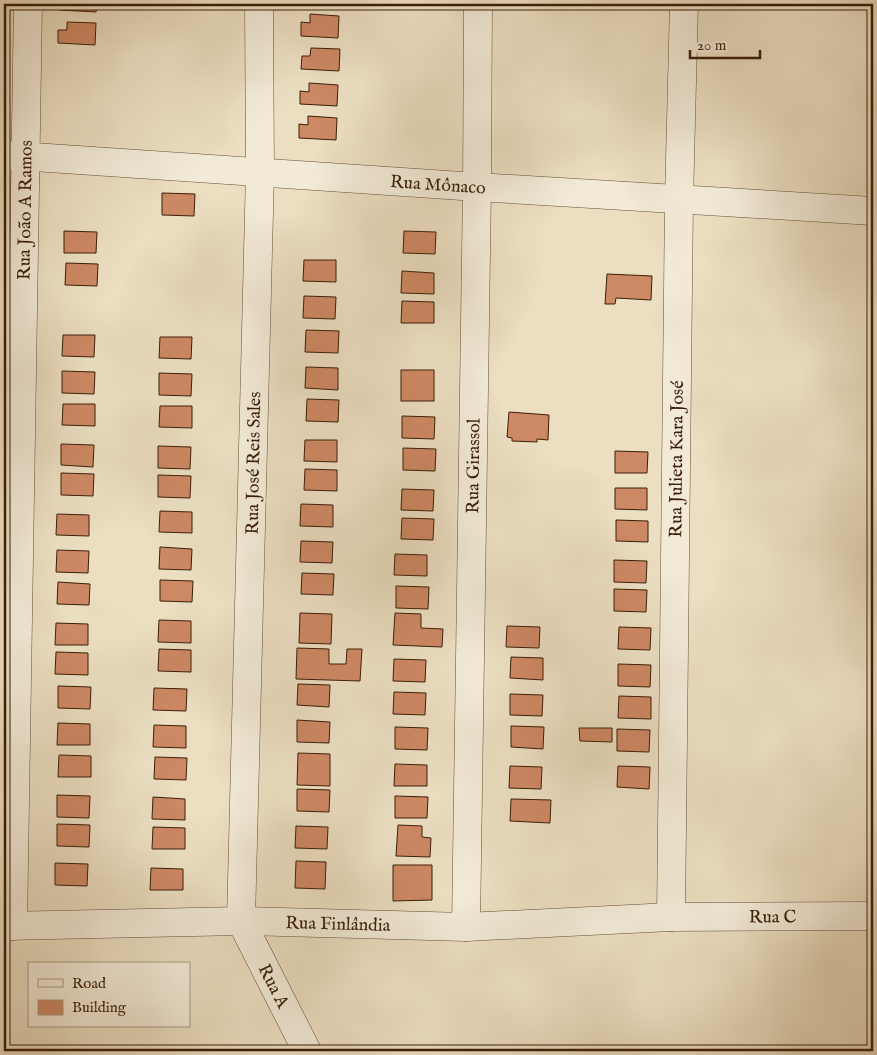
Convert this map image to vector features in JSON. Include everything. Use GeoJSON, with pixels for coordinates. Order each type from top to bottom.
{"type":"FeatureCollection","features":[{"type":"Feature","properties":{"kind":"street","name":"Rua João A Ramos"},"geometry":{"type":"LineString","coordinates":[[8,926],[16,156],[28,4]]}},
{"type":"Feature","properties":{"kind":"street","name":"Rua José Reis Sales"},"geometry":{"type":"LineString","coordinates":[[241,921],[260,172],[258,4]]}},
{"type":"Feature","properties":{"kind":"street","name":"Rua Girassol"},"geometry":{"type":"LineString","coordinates":[[466,927],[478,4]]}},
{"type":"Feature","properties":{"kind":"street","name":"Rua Julieta Kara José"},"geometry":{"type":"LineString","coordinates":[[671,916],[679,200],[684,4]]}},
{"type":"Feature","properties":{"kind":"street","name":"Rua Mônaco"},"geometry":{"type":"LineString","coordinates":[[16,156],[873,211]]}},
{"type":"Feature","properties":{"kind":"street","name":"Rua Finlândia"},"geometry":{"type":"LineString","coordinates":[[8,926],[241,921],[466,927],[671,916]]}},
{"type":"Feature","properties":{"kind":"street","name":"Rua C"},"geometry":{"type":"LineString","coordinates":[[671,916],[873,916]]}},
{"type":"Feature","properties":{"kind":"street","name":"Rua A"},"geometry":{"type":"LineString","coordinates":[[241,921],[307,1051]]}},
{"type":"Feature","properties":{"kind":"building"},"geometry":{"type":"Polygon","coordinates":[[[59,4],[97,4],[96,12],[59,10],[59,4]]]}},
{"type":"Feature","properties":{"kind":"building"},"geometry":{"type":"Polygon","coordinates":[[[310,14],[339,16],[338,38],[301,36],[301,22],[310,23],[310,14]]]}},
{"type":"Feature","properties":{"kind":"building"},"geometry":{"type":"Polygon","coordinates":[[[67,22],[96,23],[95,45],[58,43],[58,30],[67,30],[67,22]]]}},
{"type":"Feature","properties":{"kind":"building"},"geometry":{"type":"Polygon","coordinates":[[[311,48],[340,49],[339,71],[301,69],[302,56],[310,56],[311,48]]]}},
{"type":"Feature","properties":{"kind":"building"},"geometry":{"type":"Polygon","coordinates":[[[309,83],[338,85],[337,106],[300,104],[300,91],[309,92],[309,83]]]}},
{"type":"Feature","properties":{"kind":"building"},"geometry":{"type":"Polygon","coordinates":[[[308,116],[337,118],[336,140],[299,138],[299,124],[308,125],[308,116]]]}},
{"type":"Feature","properties":{"kind":"building"},"geometry":{"type":"Polygon","coordinates":[[[162,193],[195,194],[194,216],[162,215],[162,193]]]}},
{"type":"Feature","properties":{"kind":"building"},"geometry":{"type":"Polygon","coordinates":[[[64,231],[97,232],[96,253],[64,253],[64,231]]]}},
{"type":"Feature","properties":{"kind":"building"},"geometry":{"type":"Polygon","coordinates":[[[404,231],[436,232],[435,254],[403,253],[404,231]]]}},
{"type":"Feature","properties":{"kind":"building"},"geometry":{"type":"Polygon","coordinates":[[[304,260],[336,260],[336,282],[303,281],[304,260]]]}},
{"type":"Feature","properties":{"kind":"building"},"geometry":{"type":"Polygon","coordinates":[[[66,263],[98,264],[97,286],[65,285],[66,263]]]}},
{"type":"Feature","properties":{"kind":"building"},"geometry":{"type":"Polygon","coordinates":[[[402,271],[434,273],[434,294],[401,293],[402,271]]]}},
{"type":"Feature","properties":{"kind":"building"},"geometry":{"type":"Polygon","coordinates":[[[607,274],[652,276],[651,300],[616,298],[615,304],[605,304],[607,274]]]}},
{"type":"Feature","properties":{"kind":"building"},"geometry":{"type":"Polygon","coordinates":[[[304,296],[336,297],[335,319],[303,318],[304,296]]]}},
{"type":"Feature","properties":{"kind":"building"},"geometry":{"type":"Polygon","coordinates":[[[402,301],[434,302],[434,323],[401,323],[402,301]]]}},
{"type":"Feature","properties":{"kind":"building"},"geometry":{"type":"Polygon","coordinates":[[[306,330],[339,331],[338,353],[305,352],[306,330]]]}},
{"type":"Feature","properties":{"kind":"building"},"geometry":{"type":"Polygon","coordinates":[[[63,335],[95,335],[94,357],[62,356],[63,335]]]}},
{"type":"Feature","properties":{"kind":"building"},"geometry":{"type":"Polygon","coordinates":[[[160,337],[192,337],[191,359],[159,358],[160,337]]]}},
{"type":"Feature","properties":{"kind":"building"},"geometry":{"type":"Polygon","coordinates":[[[306,367],[338,368],[338,390],[305,388],[306,367]]]}},
{"type":"Feature","properties":{"kind":"building"},"geometry":{"type":"Polygon","coordinates":[[[401,370],[434,370],[434,401],[401,401],[401,370]]]}},
{"type":"Feature","properties":{"kind":"building"},"geometry":{"type":"Polygon","coordinates":[[[62,371],[95,372],[94,394],[62,393],[62,371]]]}},
{"type":"Feature","properties":{"kind":"building"},"geometry":{"type":"Polygon","coordinates":[[[159,373],[192,374],[191,396],[159,395],[159,373]]]}},
{"type":"Feature","properties":{"kind":"building"},"geometry":{"type":"Polygon","coordinates":[[[307,399],[339,400],[338,422],[306,421],[307,399]]]}},
{"type":"Feature","properties":{"kind":"building"},"geometry":{"type":"Polygon","coordinates":[[[63,404],[95,404],[95,426],[62,425],[63,404]]]}},
{"type":"Feature","properties":{"kind":"building"},"geometry":{"type":"Polygon","coordinates":[[[160,406],[192,406],[192,428],[159,427],[160,406]]]}},
{"type":"Feature","properties":{"kind":"building"},"geometry":{"type":"Polygon","coordinates":[[[509,412],[549,415],[548,440],[537,439],[537,442],[512,441],[512,438],[507,437],[509,412]]]}},
{"type":"Feature","properties":{"kind":"building"},"geometry":{"type":"Polygon","coordinates":[[[402,416],[435,417],[434,439],[402,438],[402,416]]]}},
{"type":"Feature","properties":{"kind":"building"},"geometry":{"type":"Polygon","coordinates":[[[305,440],[337,440],[337,462],[304,461],[305,440]]]}},
{"type":"Feature","properties":{"kind":"building"},"geometry":{"type":"Polygon","coordinates":[[[61,444],[94,445],[93,467],[61,465],[61,444]]]}},
{"type":"Feature","properties":{"kind":"building"},"geometry":{"type":"Polygon","coordinates":[[[158,446],[191,447],[190,469],[158,468],[158,446]]]}},
{"type":"Feature","properties":{"kind":"building"},"geometry":{"type":"Polygon","coordinates":[[[403,448],[436,449],[435,471],[403,470],[403,448]]]}},
{"type":"Feature","properties":{"kind":"building"},"geometry":{"type":"Polygon","coordinates":[[[615,451],[648,452],[647,473],[615,473],[615,451]]]}},
{"type":"Feature","properties":{"kind":"building"},"geometry":{"type":"Polygon","coordinates":[[[305,469],[337,470],[337,491],[304,490],[305,469]]]}},
{"type":"Feature","properties":{"kind":"building"},"geometry":{"type":"Polygon","coordinates":[[[61,473],[94,474],[93,496],[61,495],[61,473]]]}},
{"type":"Feature","properties":{"kind":"building"},"geometry":{"type":"Polygon","coordinates":[[[158,475],[191,476],[190,498],[158,497],[158,475]]]}},
{"type":"Feature","properties":{"kind":"building"},"geometry":{"type":"Polygon","coordinates":[[[615,488],[647,488],[647,510],[615,509],[615,488]]]}},
{"type":"Feature","properties":{"kind":"building"},"geometry":{"type":"Polygon","coordinates":[[[402,489],[434,490],[433,511],[401,510],[402,489]]]}},
{"type":"Feature","properties":{"kind":"building"},"geometry":{"type":"Polygon","coordinates":[[[301,504],[333,505],[333,527],[300,526],[301,504]]]}},
{"type":"Feature","properties":{"kind":"building"},"geometry":{"type":"Polygon","coordinates":[[[160,511],[192,512],[192,533],[159,532],[160,511]]]}},
{"type":"Feature","properties":{"kind":"building"},"geometry":{"type":"Polygon","coordinates":[[[57,514],[89,515],[89,536],[56,535],[57,514]]]}},
{"type":"Feature","properties":{"kind":"building"},"geometry":{"type":"Polygon","coordinates":[[[402,518],[434,519],[433,540],[401,539],[402,518]]]}},
{"type":"Feature","properties":{"kind":"building"},"geometry":{"type":"Polygon","coordinates":[[[616,520],[648,521],[648,542],[616,541],[616,520]]]}},
{"type":"Feature","properties":{"kind":"building"},"geometry":{"type":"Polygon","coordinates":[[[301,541],[333,542],[332,563],[300,562],[301,541]]]}},
{"type":"Feature","properties":{"kind":"building"},"geometry":{"type":"Polygon","coordinates":[[[160,547],[192,549],[191,570],[159,569],[160,547]]]}},
{"type":"Feature","properties":{"kind":"building"},"geometry":{"type":"Polygon","coordinates":[[[57,550],[89,551],[88,573],[56,572],[57,550]]]}},
{"type":"Feature","properties":{"kind":"building"},"geometry":{"type":"Polygon","coordinates":[[[395,554],[427,555],[427,576],[394,575],[395,554]]]}},
{"type":"Feature","properties":{"kind":"building"},"geometry":{"type":"Polygon","coordinates":[[[614,560],[647,561],[646,583],[614,582],[614,560]]]}},
{"type":"Feature","properties":{"kind":"building"},"geometry":{"type":"Polygon","coordinates":[[[302,573],[334,574],[333,595],[301,594],[302,573]]]}},
{"type":"Feature","properties":{"kind":"building"},"geometry":{"type":"Polygon","coordinates":[[[160,580],[193,581],[192,602],[160,601],[160,580]]]}},
{"type":"Feature","properties":{"kind":"building"},"geometry":{"type":"Polygon","coordinates":[[[58,582],[90,584],[89,605],[57,604],[58,582]]]}},
{"type":"Feature","properties":{"kind":"building"},"geometry":{"type":"Polygon","coordinates":[[[396,586],[429,587],[428,609],[396,608],[396,586]]]}},
{"type":"Feature","properties":{"kind":"building"},"geometry":{"type":"Polygon","coordinates":[[[614,589],[647,590],[646,612],[614,611],[614,589]]]}},
{"type":"Feature","properties":{"kind":"building"},"geometry":{"type":"Polygon","coordinates":[[[300,613],[332,614],[331,644],[299,643],[300,613]]]}},
{"type":"Feature","properties":{"kind":"building"},"geometry":{"type":"Polygon","coordinates":[[[395,613],[421,614],[421,628],[443,629],[442,647],[393,645],[395,613]]]}},
{"type":"Feature","properties":{"kind":"building"},"geometry":{"type":"Polygon","coordinates":[[[159,620],[191,621],[191,643],[158,642],[159,620]]]}},
{"type":"Feature","properties":{"kind":"building"},"geometry":{"type":"Polygon","coordinates":[[[56,623],[88,624],[88,645],[55,645],[56,623]]]}},
{"type":"Feature","properties":{"kind":"building"},"geometry":{"type":"Polygon","coordinates":[[[507,626],[540,627],[539,648],[506,647],[507,626]]]}},
{"type":"Feature","properties":{"kind":"building"},"geometry":{"type":"Polygon","coordinates":[[[619,627],[651,628],[650,650],[618,649],[619,627]]]}},
{"type":"Feature","properties":{"kind":"building"},"geometry":{"type":"Polygon","coordinates":[[[297,648],[329,649],[329,664],[346,664],[347,649],[362,649],[360,681],[296,679],[297,648]]]}},
{"type":"Feature","properties":{"kind":"building"},"geometry":{"type":"Polygon","coordinates":[[[159,649],[191,650],[191,672],[158,671],[159,649]]]}},
{"type":"Feature","properties":{"kind":"building"},"geometry":{"type":"Polygon","coordinates":[[[56,652],[88,653],[88,675],[55,674],[56,652]]]}},
{"type":"Feature","properties":{"kind":"building"},"geometry":{"type":"Polygon","coordinates":[[[511,657],[543,658],[543,680],[510,678],[511,657]]]}},
{"type":"Feature","properties":{"kind":"building"},"geometry":{"type":"Polygon","coordinates":[[[394,659],[426,660],[425,682],[393,681],[394,659]]]}},
{"type":"Feature","properties":{"kind":"building"},"geometry":{"type":"Polygon","coordinates":[[[618,664],[651,665],[650,687],[618,686],[618,664]]]}},
{"type":"Feature","properties":{"kind":"building"},"geometry":{"type":"Polygon","coordinates":[[[298,684],[330,685],[329,707],[297,705],[298,684]]]}},
{"type":"Feature","properties":{"kind":"building"},"geometry":{"type":"Polygon","coordinates":[[[58,686],[91,687],[90,709],[58,708],[58,686]]]}},
{"type":"Feature","properties":{"kind":"building"},"geometry":{"type":"Polygon","coordinates":[[[154,688],[187,689],[186,711],[153,710],[154,688]]]}},
{"type":"Feature","properties":{"kind":"building"},"geometry":{"type":"Polygon","coordinates":[[[394,692],[426,693],[425,715],[393,714],[394,692]]]}},
{"type":"Feature","properties":{"kind":"building"},"geometry":{"type":"Polygon","coordinates":[[[510,694],[543,695],[542,716],[510,715],[510,694]]]}},
{"type":"Feature","properties":{"kind":"building"},"geometry":{"type":"Polygon","coordinates":[[[619,696],[651,697],[651,719],[618,718],[619,696]]]}},
{"type":"Feature","properties":{"kind":"building"},"geometry":{"type":"Polygon","coordinates":[[[297,720],[330,722],[329,743],[297,742],[297,720]]]}},
{"type":"Feature","properties":{"kind":"building"},"geometry":{"type":"Polygon","coordinates":[[[58,723],[90,724],[90,745],[57,745],[58,723]]]}},
{"type":"Feature","properties":{"kind":"building"},"geometry":{"type":"Polygon","coordinates":[[[154,725],[186,726],[186,748],[153,747],[154,725]]]}},
{"type":"Feature","properties":{"kind":"building"},"geometry":{"type":"Polygon","coordinates":[[[511,726],[544,727],[543,749],[511,747],[511,726]]]}},
{"type":"Feature","properties":{"kind":"building"},"geometry":{"type":"Polygon","coordinates":[[[395,727],[428,728],[427,750],[395,749],[395,727]]]}},
{"type":"Feature","properties":{"kind":"building"},"geometry":{"type":"Polygon","coordinates":[[[579,728],[612,728],[612,742],[580,741],[579,728]]]}},
{"type":"Feature","properties":{"kind":"building"},"geometry":{"type":"Polygon","coordinates":[[[617,729],[650,730],[649,752],[617,751],[617,729]]]}},
{"type":"Feature","properties":{"kind":"building"},"geometry":{"type":"Polygon","coordinates":[[[298,753],[330,754],[330,786],[297,785],[298,753]]]}},
{"type":"Feature","properties":{"kind":"building"},"geometry":{"type":"Polygon","coordinates":[[[59,755],[91,756],[91,777],[58,777],[59,755]]]}},
{"type":"Feature","properties":{"kind":"building"},"geometry":{"type":"Polygon","coordinates":[[[155,757],[187,758],[186,780],[154,779],[155,757]]]}},
{"type":"Feature","properties":{"kind":"building"},"geometry":{"type":"Polygon","coordinates":[[[395,764],[427,765],[427,786],[394,786],[395,764]]]}},
{"type":"Feature","properties":{"kind":"building"},"geometry":{"type":"Polygon","coordinates":[[[510,766],[542,767],[541,789],[509,788],[510,766]]]}},
{"type":"Feature","properties":{"kind":"building"},"geometry":{"type":"Polygon","coordinates":[[[618,766],[650,767],[649,789],[617,787],[618,766]]]}},
{"type":"Feature","properties":{"kind":"building"},"geometry":{"type":"Polygon","coordinates":[[[297,789],[330,790],[329,812],[297,811],[297,789]]]}},
{"type":"Feature","properties":{"kind":"building"},"geometry":{"type":"Polygon","coordinates":[[[57,795],[90,796],[89,818],[57,817],[57,795]]]}},
{"type":"Feature","properties":{"kind":"building"},"geometry":{"type":"Polygon","coordinates":[[[395,796],[428,797],[427,818],[395,818],[395,796]]]}},
{"type":"Feature","properties":{"kind":"building"},"geometry":{"type":"Polygon","coordinates":[[[153,797],[185,799],[185,820],[152,819],[153,797]]]}},
{"type":"Feature","properties":{"kind":"building"},"geometry":{"type":"Polygon","coordinates":[[[511,799],[551,800],[550,823],[510,821],[511,799]]]}},
{"type":"Feature","properties":{"kind":"building"},"geometry":{"type":"Polygon","coordinates":[[[57,824],[90,825],[89,847],[57,846],[57,824]]]}},
{"type":"Feature","properties":{"kind":"building"},"geometry":{"type":"Polygon","coordinates":[[[398,825],[422,826],[422,837],[431,838],[430,857],[396,856],[398,825]]]}},
{"type":"Feature","properties":{"kind":"building"},"geometry":{"type":"Polygon","coordinates":[[[296,826],[328,827],[327,849],[295,848],[296,826]]]}},
{"type":"Feature","properties":{"kind":"building"},"geometry":{"type":"Polygon","coordinates":[[[153,827],[185,828],[185,849],[152,849],[153,827]]]}},
{"type":"Feature","properties":{"kind":"building"},"geometry":{"type":"Polygon","coordinates":[[[296,861],[326,862],[325,889],[295,888],[296,861]]]}},
{"type":"Feature","properties":{"kind":"building"},"geometry":{"type":"Polygon","coordinates":[[[55,863],[88,864],[87,886],[55,885],[55,863]]]}},
{"type":"Feature","properties":{"kind":"building"},"geometry":{"type":"Polygon","coordinates":[[[393,865],[432,865],[432,900],[393,901],[393,865]]]}},
{"type":"Feature","properties":{"kind":"building"},"geometry":{"type":"Polygon","coordinates":[[[151,868],[183,869],[183,890],[150,890],[151,868]]]}}]}
